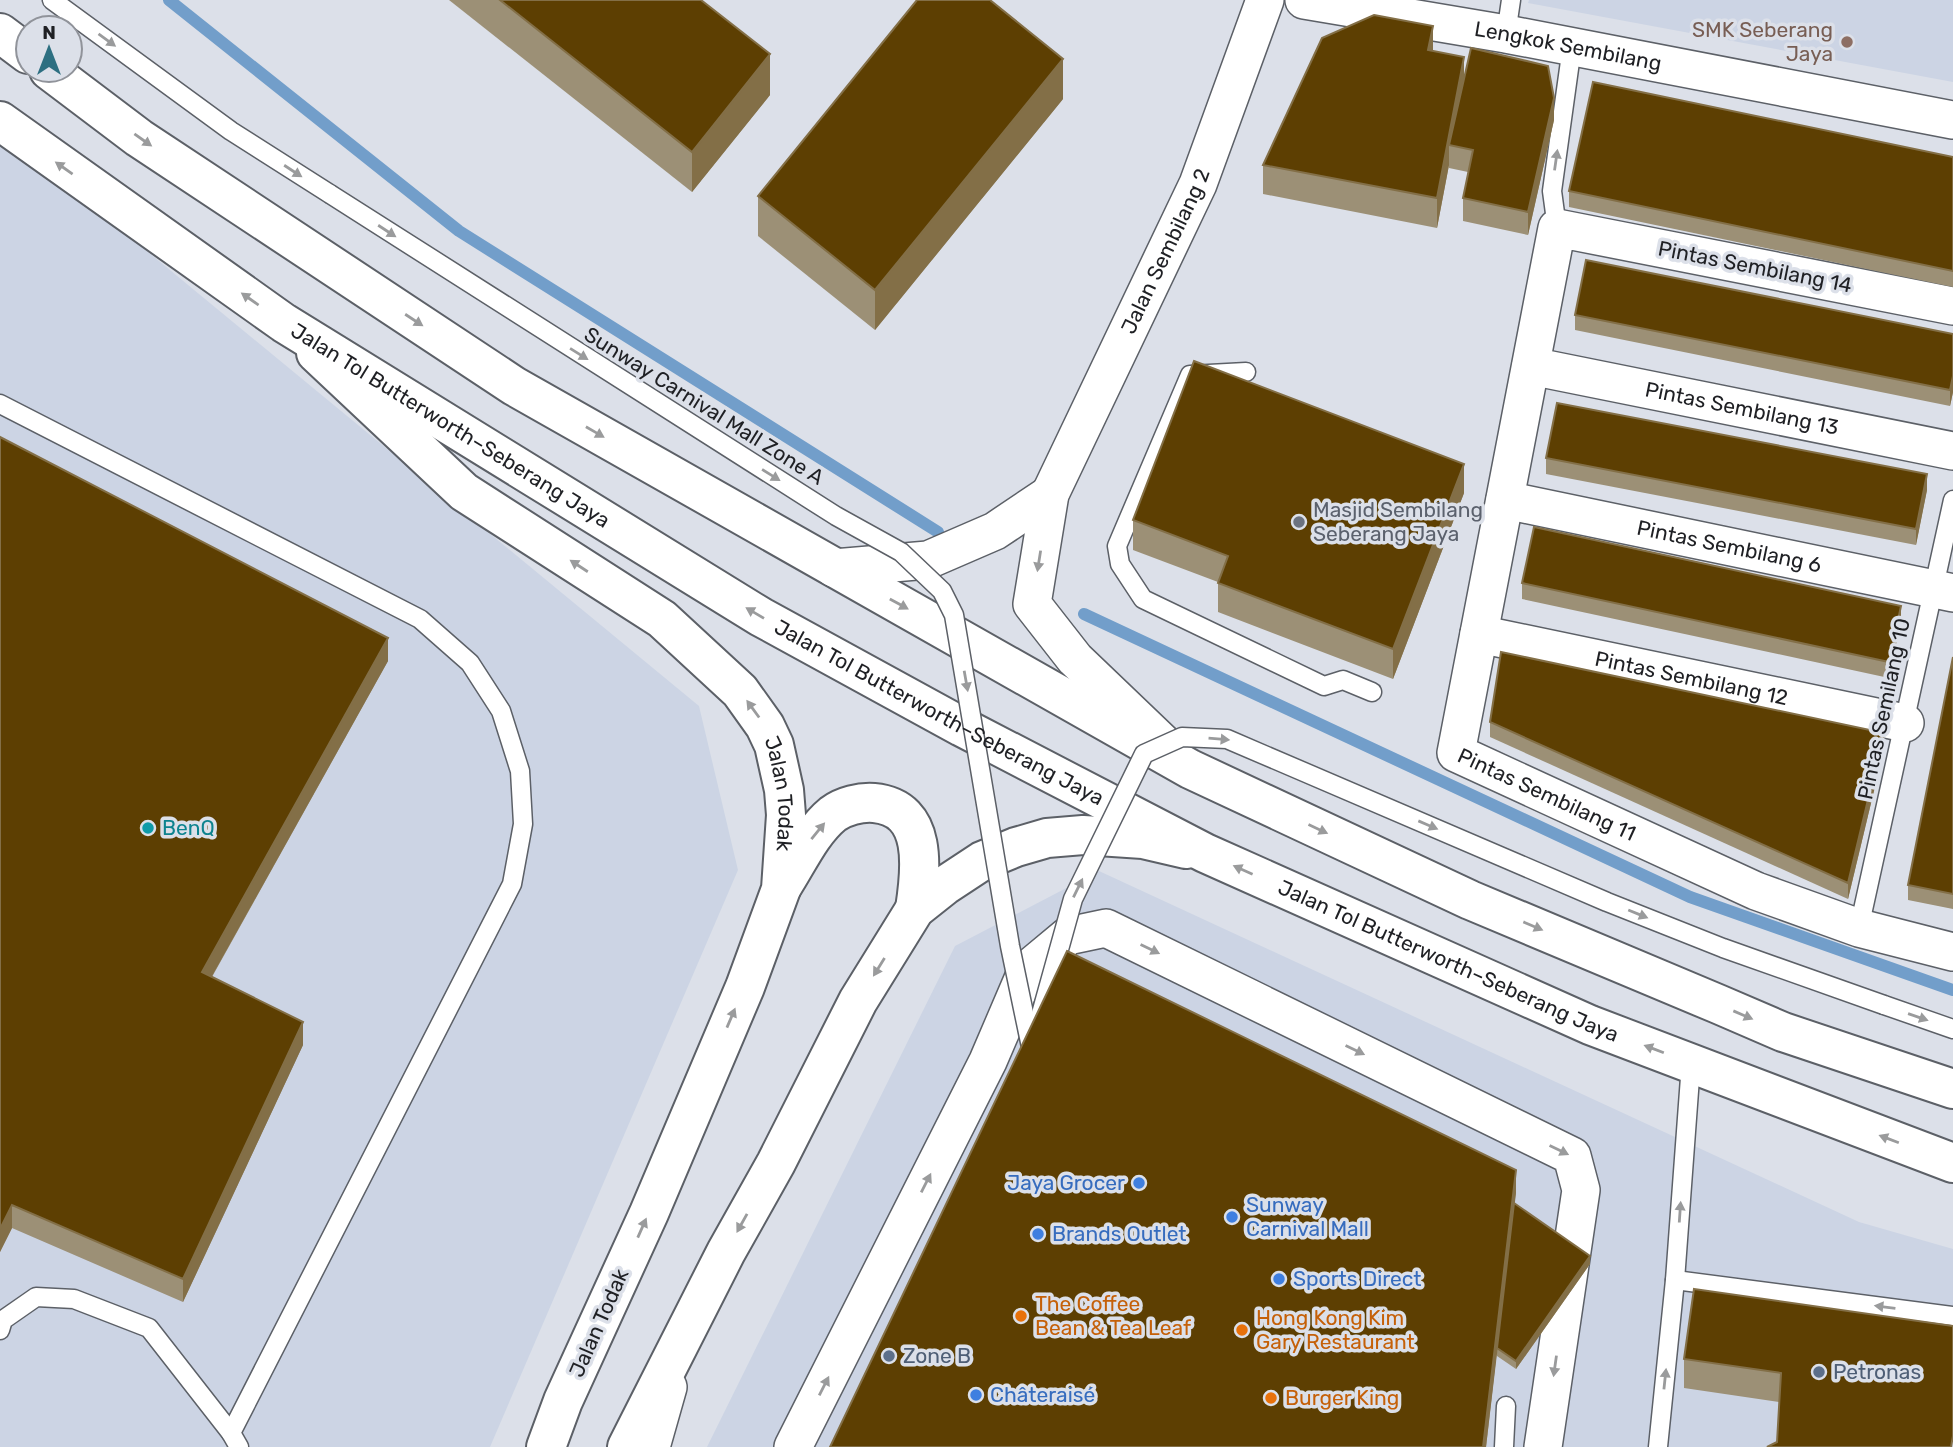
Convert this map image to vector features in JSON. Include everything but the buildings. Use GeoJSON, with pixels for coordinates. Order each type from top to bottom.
{"type":"FeatureCollection","features":[{"type":"Feature","properties":{"kind":"main road"},"geometry":{"type":"LineString","coordinates":[[68,84],[139,138],[514,386],[1190,769],[1470,900],[1783,1032],[1953,1089]]}},
{"type":"Feature","properties":{"kind":"main road","name":"Jalan Tol Butterworth–Seberang Jaya"},"geometry":{"type":"LineString","coordinates":[[0,121],[284,323],[761,617],[962,727],[1205,853],[1590,1025],[1953,1163]]}},
{"type":"Feature","properties":{"kind":"main road","name":"Jalan Todak"},"geometry":{"type":"LineString","coordinates":[[284,323],[464,492],[662,619],[740,691],[765,726],[774,745],[784,790],[786,815],[781,888],[745,988],[649,1213],[563,1401],[546,1447]]}},
{"type":"Feature","properties":{"kind":"main road"},"geometry":{"type":"LineString","coordinates":[[781,888],[815,834],[834,814],[853,805],[878,803],[902,815],[912,826],[918,843],[920,877],[915,909]]}},
{"type":"Feature","properties":{"kind":"main road"},"geometry":{"type":"LineString","coordinates":[[627,1447],[858,1001],[915,909],[982,861],[1047,838],[1083,835],[1143,839],[1205,853]]}},
{"type":"Feature","properties":{"kind":"street","name":"Jalan Sembilang 2"},"geometry":{"type":"LineString","coordinates":[[1190,769],[1075,659],[1032,604],[1050,494],[1198,184],[1265,0]]}},
{"type":"Feature","properties":{"kind":"street","name":"Lengkok Sembilang"},"geometry":{"type":"LineString","coordinates":[[1304,0],[1508,17],[1572,47],[1953,120]]}},
{"type":"Feature","properties":{"kind":"street","name":"Pintas Sembilang 14"},"geometry":{"type":"LineString","coordinates":[[1557,228],[1953,306]]}},
{"type":"Feature","properties":{"kind":"street","name":"Pintas Sembilang 11"},"geometry":{"type":"LineString","coordinates":[[1557,228],[1456,753],[1756,891],[1859,928]]}},
{"type":"Feature","properties":{"kind":"street","name":"Pintas Sembilang 13"},"geometry":{"type":"LineString","coordinates":[[1531,366],[1953,451]]}},
{"type":"Feature","properties":{"kind":"street"},"geometry":{"type":"LineString","coordinates":[[834,568],[928,560],[995,531],[1050,494]]}},
{"type":"Feature","properties":{"kind":"street","name":"Pintas Sembilang 6"},"geometry":{"type":"LineString","coordinates":[[1505,500],[1943,591]]}},
{"type":"Feature","properties":{"kind":"street","name":"Pintas Sembilang 12"},"geometry":{"type":"LineString","coordinates":[[1479,634],[1905,723]]}},
{"type":"Feature","properties":{"kind":"street"},"geometry":{"type":"LineString","coordinates":[[793,1447],[988,1060],[1027,970],[1068,936],[1106,928],[1573,1156],[1581,1190],[1544,1447]]}},
{"type":"Feature","properties":{"kind":"street"},"geometry":{"type":"LineString","coordinates":[[1859,928],[1953,951]]}},
{"type":"Feature","properties":{"kind":"street"},"geometry":{"type":"LineString","coordinates":[[651,1447],[681,1342]]}},
{"type":"Feature","properties":{"kind":"lane","name":"Sunway Carnival Mall Zone A"},"geometry":{"type":"LineString","coordinates":[[52,0],[231,131],[824,508],[901,552],[942,591],[954,615],[1010,947],[1031,1047],[1073,899],[1144,754],[1182,737],[1227,738],[1606,902],[1723,948],[1953,1029]]}},
{"type":"Feature","properties":{"kind":"lane"},"geometry":{"type":"LineString","coordinates":[[1557,228],[1552,191],[1572,47]]}},
{"type":"Feature","properties":{"kind":"lane"},"geometry":{"type":"LineString","coordinates":[[1246,372],[1190,375],[1116,546],[1120,564],[1143,599],[1324,686],[1343,680],[1372,692]]}},
{"type":"Feature","properties":{"kind":"lane"},"geometry":{"type":"LineString","coordinates":[[0,404],[420,620],[470,663],[501,712],[520,771],[523,824],[512,884],[235,1440],[149,1328],[74,1299],[36,1297],[3,1320],[0,1330]]}},
{"type":"Feature","properties":{"kind":"lane","name":"Pintas Semilang 10"},"geometry":{"type":"LineString","coordinates":[[1859,928],[1905,723],[1943,591],[1953,500]]}},
{"type":"Feature","properties":{"kind":"lane"},"geometry":{"type":"LineString","coordinates":[[1658,1447],[1675,1280],[1690,1064]]}},
{"type":"Feature","properties":{"kind":"lane"},"geometry":{"type":"LineString","coordinates":[[1675,1280],[1953,1316]]}},
{"type":"Feature","properties":{"kind":"lane"},"geometry":{"type":"LineString","coordinates":[[1504,1447],[1506,1406]]}},
{"type":"Feature","properties":{"kind":"shaded area","name":"SMK Seberang Jaya"},"geometry":{"type":"Polygon","coordinates":[[[1529,0],[1953,0],[1953,82],[1528,3],[1529,0]]]}},
{"type":"Feature","properties":{"kind":"shaded area"},"geometry":{"type":"Polygon","coordinates":[[[0,130],[699,706],[738,870],[490,1447],[0,1447],[0,130]]]}},
{"type":"Feature","properties":{"kind":"shaded area"},"geometry":{"type":"Polygon","coordinates":[[[1099,871],[1859,1222],[1953,1249],[1953,1447],[707,1447],[955,946],[1099,871]]]}},
{"type":"Feature","properties":{"kind":"waterway"},"geometry":{"type":"LineString","coordinates":[[169,0],[459,231],[938,532]]}},
{"type":"Feature","properties":{"kind":"waterway"},"geometry":{"type":"LineString","coordinates":[[1084,614],[1690,897],[1953,990]]}},
{"type":"Feature","properties":{"kind":"place","name":"SMK Seberang Jaya"},"geometry":{"type":"Point","coordinates":[1847,42]}},
{"type":"Feature","properties":{"kind":"place","name":"Masjid Sembilang Seberang Jaya"},"geometry":{"type":"Point","coordinates":[1299,522]}},
{"type":"Feature","properties":{"kind":"place","name":"BenQ"},"geometry":{"type":"Point","coordinates":[148,828]}},
{"type":"Feature","properties":{"kind":"place","name":"Jaya Grocer"},"geometry":{"type":"Point","coordinates":[1139,1183]}},
{"type":"Feature","properties":{"kind":"place","name":"Sunway Carnival Mall"},"geometry":{"type":"Point","coordinates":[1232,1217]}},
{"type":"Feature","properties":{"kind":"place","name":"Brands Outlet"},"geometry":{"type":"Point","coordinates":[1038,1234]}},
{"type":"Feature","properties":{"kind":"place","name":"Sports Direct"},"geometry":{"type":"Point","coordinates":[1279,1279]}},
{"type":"Feature","properties":{"kind":"place","name":"The Coffee Bean & Tea Leaf"},"geometry":{"type":"Point","coordinates":[1021,1316]}},
{"type":"Feature","properties":{"kind":"place","name":"Hong Kong Kim Gary Restaurant"},"geometry":{"type":"Point","coordinates":[1242,1330]}},
{"type":"Feature","properties":{"kind":"place","name":"Zone B"},"geometry":{"type":"Point","coordinates":[889,1356]}},
{"type":"Feature","properties":{"kind":"place","name":"Petronas"},"geometry":{"type":"Point","coordinates":[1819,1372]}},
{"type":"Feature","properties":{"kind":"place","name":"Châteraisé"},"geometry":{"type":"Point","coordinates":[976,1395]}},
{"type":"Feature","properties":{"kind":"place","name":"Burger King"},"geometry":{"type":"Point","coordinates":[1271,1398]}}]}
